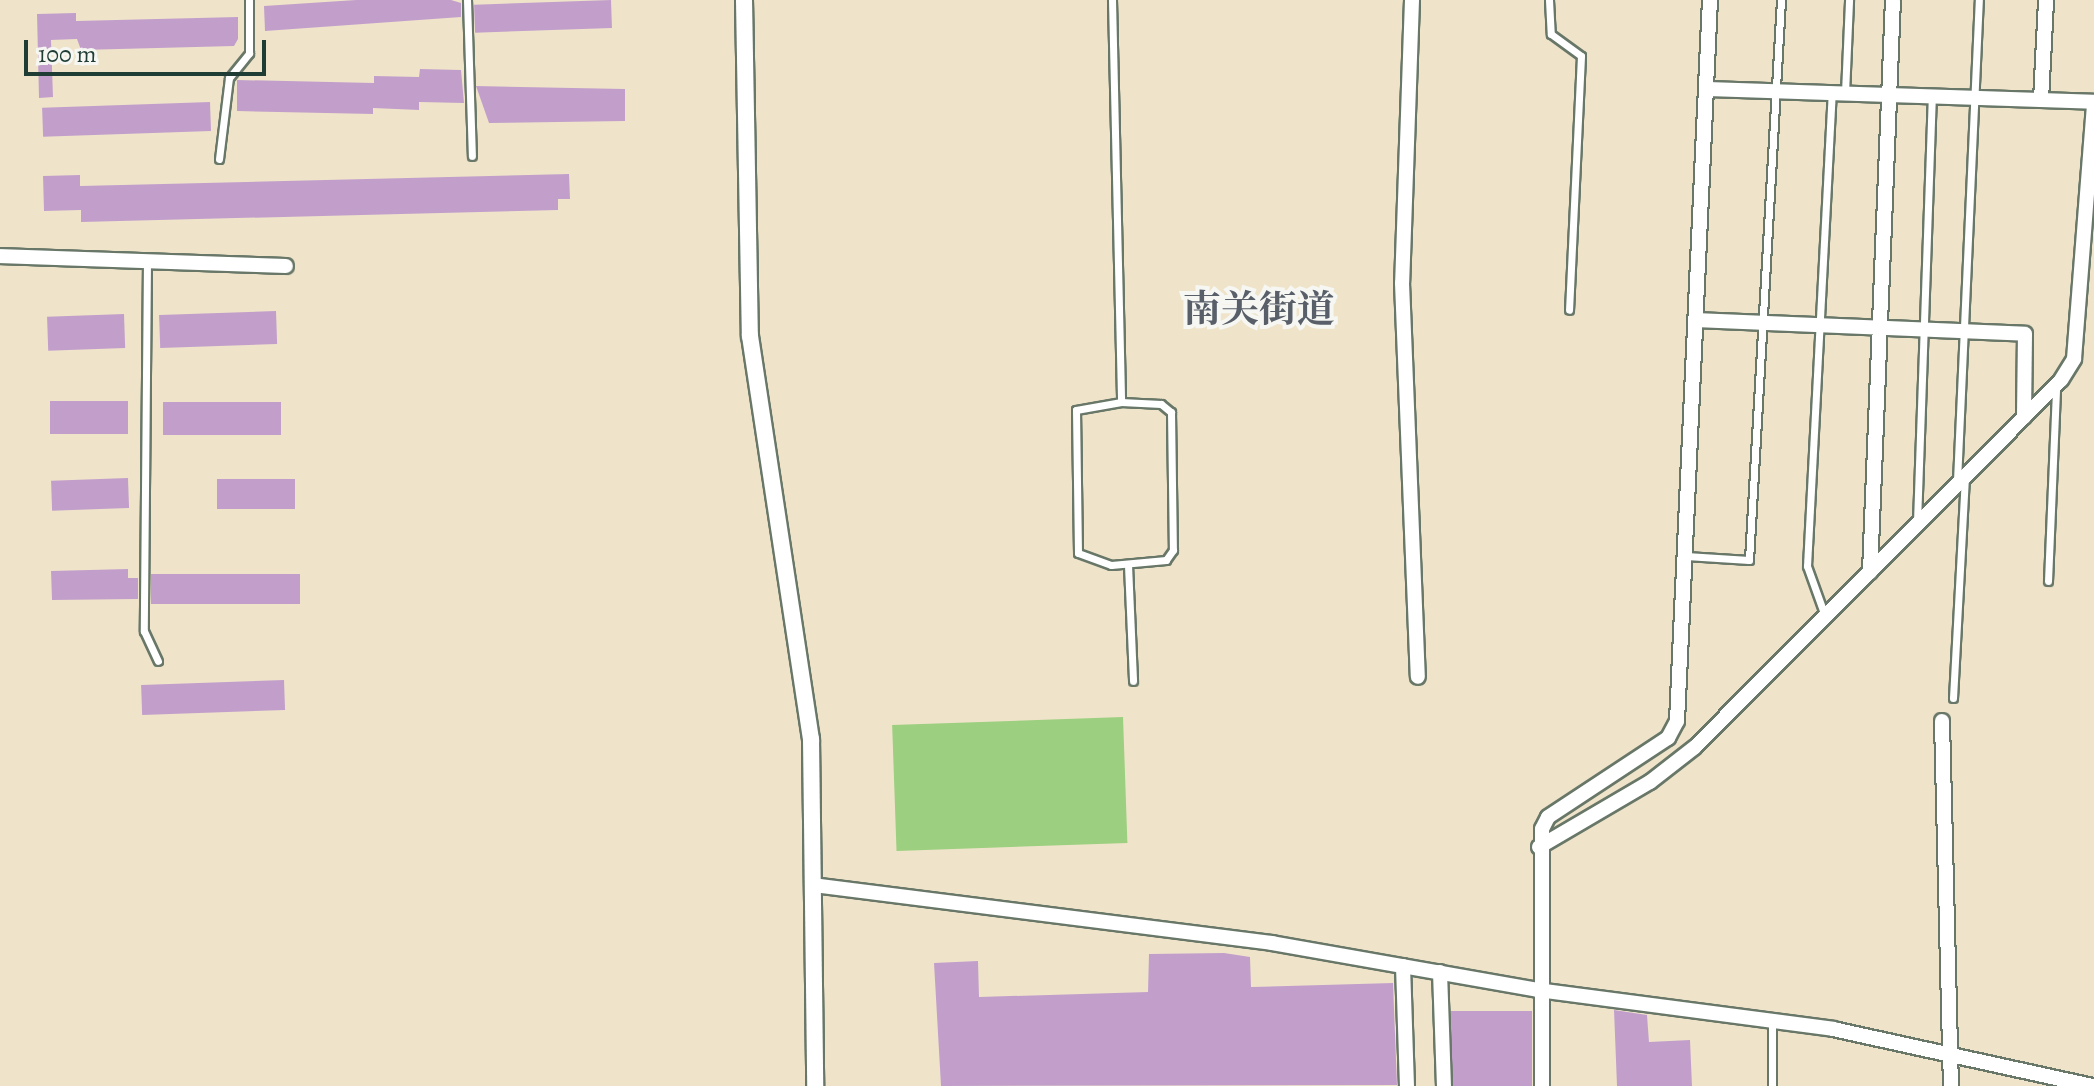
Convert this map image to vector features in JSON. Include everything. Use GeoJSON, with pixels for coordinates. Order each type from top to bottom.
{"type":"FeatureCollection","features":[{"type":"Feature","properties":{"kind":"street"},"geometry":{"type":"LineString","coordinates":[[744,0],[750,336],[799,628],[813,885],[815,1086]]}},
{"type":"Feature","properties":{"kind":"street"},"geometry":{"type":"LineString","coordinates":[[1412,0],[1402,283],[1418,677]]}},
{"type":"Feature","properties":{"kind":"street"},"geometry":{"type":"LineString","coordinates":[[1673,730],[1685,556],[1710,0]]}},
{"type":"Feature","properties":{"kind":"street"},"geometry":{"type":"LineString","coordinates":[[1870,572],[1893,0]]}},
{"type":"Feature","properties":{"kind":"street"},"geometry":{"type":"LineString","coordinates":[[2041,100],[2046,0]]}},
{"type":"Feature","properties":{"kind":"street"},"geometry":{"type":"LineString","coordinates":[[1539,847],[1650,782],[1695,747],[2056,385],[2074,359],[2094,103],[1707,89]]}},
{"type":"Feature","properties":{"kind":"street"},"geometry":{"type":"LineString","coordinates":[[0,256],[286,266]]}},
{"type":"Feature","properties":{"kind":"street"},"geometry":{"type":"LineString","coordinates":[[1696,320],[2025,334],[2024,417]]}},
{"type":"Feature","properties":{"kind":"street"},"geometry":{"type":"LineString","coordinates":[[1942,721],[1951,1086]]}},
{"type":"Feature","properties":{"kind":"street"},"geometry":{"type":"LineString","coordinates":[[1673,730],[1695,747]]}},
{"type":"Feature","properties":{"kind":"street"},"geometry":{"type":"LineString","coordinates":[[1542,1086],[1538,990],[1539,847],[1548,817],[1673,730]]}},
{"type":"Feature","properties":{"kind":"street"},"geometry":{"type":"LineString","coordinates":[[813,885],[1403,966],[1538,990],[1772,1022],[1950,1052],[2093,1086]]}},
{"type":"Feature","properties":{"kind":"street"},"geometry":{"type":"LineString","coordinates":[[1403,966],[1407,1086]]}},
{"type":"Feature","properties":{"kind":"street"},"geometry":{"type":"LineString","coordinates":[[1440,972],[1444,1086]]}},
{"type":"Feature","properties":{"kind":"lane"},"geometry":{"type":"LineString","coordinates":[[219,159],[229,78],[249,53],[249,0]]}},
{"type":"Feature","properties":{"kind":"lane"},"geometry":{"type":"LineString","coordinates":[[467,0],[472,156]]}},
{"type":"Feature","properties":{"kind":"lane"},"geometry":{"type":"LineString","coordinates":[[1112,0],[1121,402]]}},
{"type":"Feature","properties":{"kind":"lane"},"geometry":{"type":"LineString","coordinates":[[1549,0],[1551,34],[1581,56],[1569,310]]}},
{"type":"Feature","properties":{"kind":"lane"},"geometry":{"type":"LineString","coordinates":[[1685,556],[1749,560],[1781,0]]}},
{"type":"Feature","properties":{"kind":"lane"},"geometry":{"type":"LineString","coordinates":[[1825,616],[1807,566],[1820,325],[1849,0]]}},
{"type":"Feature","properties":{"kind":"lane"},"geometry":{"type":"LineString","coordinates":[[1953,698],[1979,0]]}},
{"type":"Feature","properties":{"kind":"lane"},"geometry":{"type":"LineString","coordinates":[[1917,525],[1932,96]]}},
{"type":"Feature","properties":{"kind":"lane"},"geometry":{"type":"LineString","coordinates":[[147,261],[144,631],[158,661]]}},
{"type":"Feature","properties":{"kind":"lane"},"geometry":{"type":"LineString","coordinates":[[2048,581],[2056,385]]}},
{"type":"Feature","properties":{"kind":"lane"},"geometry":{"type":"LineString","coordinates":[[1121,402],[1171,412],[1173,550],[1166,560],[1128,565],[1095,564],[1078,553],[1076,410],[1121,402]]}},
{"type":"Feature","properties":{"kind":"lane"},"geometry":{"type":"LineString","coordinates":[[1128,565],[1133,681]]}},
{"type":"Feature","properties":{"kind":"lane"},"geometry":{"type":"LineString","coordinates":[[1772,1022],[1772,1086]]}},
{"type":"Feature","properties":{"kind":"green space"},"geometry":{"type":"Polygon","coordinates":[[[1123,717],[1127,843],[897,851],[892,725],[1123,717]]]}},
{"type":"Feature","properties":{"kind":"building"},"geometry":{"type":"Polygon","coordinates":[[[356,0],[451,0],[461,3],[461,17],[265,31],[264,6],[356,0]]]}},
{"type":"Feature","properties":{"kind":"building"},"geometry":{"type":"Polygon","coordinates":[[[611,0],[612,28],[475,33],[474,5],[611,0]]]}},
{"type":"Feature","properties":{"kind":"building"},"geometry":{"type":"Polygon","coordinates":[[[76,13],[76,21],[238,17],[238,39],[234,46],[81,50],[77,39],[51,40],[53,97],[39,98],[37,14],[76,13]]]}},
{"type":"Feature","properties":{"kind":"building"},"geometry":{"type":"Polygon","coordinates":[[[420,69],[461,70],[464,103],[419,102],[419,110],[373,108],[373,114],[237,111],[237,80],[374,83],[374,76],[419,77],[420,69]]]}},
{"type":"Feature","properties":{"kind":"building"},"geometry":{"type":"Polygon","coordinates":[[[476,86],[625,89],[625,121],[489,123],[476,86]]]}},
{"type":"Feature","properties":{"kind":"building"},"geometry":{"type":"Polygon","coordinates":[[[210,102],[211,131],[43,137],[42,108],[210,102]]]}},
{"type":"Feature","properties":{"kind":"building"},"geometry":{"type":"Polygon","coordinates":[[[569,174],[570,199],[558,199],[558,210],[81,222],[81,210],[44,211],[43,176],[80,175],[80,186],[569,174]]]}},
{"type":"Feature","properties":{"kind":"building"},"geometry":{"type":"Polygon","coordinates":[[[276,311],[277,344],[160,348],[159,315],[276,311]]]}},
{"type":"Feature","properties":{"kind":"building"},"geometry":{"type":"Polygon","coordinates":[[[124,314],[125,348],[48,351],[47,317],[124,314]]]}},
{"type":"Feature","properties":{"kind":"building"},"geometry":{"type":"Polygon","coordinates":[[[50,401],[128,401],[128,434],[50,434],[50,401]]]}},
{"type":"Feature","properties":{"kind":"building"},"geometry":{"type":"Polygon","coordinates":[[[163,402],[281,402],[281,435],[163,435],[163,402]]]}},
{"type":"Feature","properties":{"kind":"building"},"geometry":{"type":"Polygon","coordinates":[[[128,478],[129,508],[52,511],[51,481],[128,478]]]}},
{"type":"Feature","properties":{"kind":"building"},"geometry":{"type":"Polygon","coordinates":[[[217,479],[295,479],[295,509],[217,509],[217,479]]]}},
{"type":"Feature","properties":{"kind":"building"},"geometry":{"type":"Polygon","coordinates":[[[128,569],[128,578],[138,578],[138,599],[52,600],[51,571],[128,569]]]}},
{"type":"Feature","properties":{"kind":"building"},"geometry":{"type":"Polygon","coordinates":[[[151,574],[300,574],[300,604],[151,604],[151,574]]]}},
{"type":"Feature","properties":{"kind":"building"},"geometry":{"type":"Polygon","coordinates":[[[284,680],[285,710],[142,715],[141,685],[284,680]]]}},
{"type":"Feature","properties":{"kind":"building"},"geometry":{"type":"Polygon","coordinates":[[[1224,953],[1250,957],[1251,987],[1393,983],[1397,1085],[941,1086],[934,963],[978,961],[979,997],[1148,992],[1149,954],[1224,953]]]}},
{"type":"Feature","properties":{"kind":"building"},"geometry":{"type":"Polygon","coordinates":[[[1614,1010],[1647,1015],[1649,1042],[1690,1040],[1692,1086],[1617,1086],[1614,1010]]]}},
{"type":"Feature","properties":{"kind":"building"},"geometry":{"type":"Polygon","coordinates":[[[1451,1011],[1532,1011],[1532,1086],[1451,1086],[1451,1011]]]}},
{"type":"Feature","properties":{"kind":"district","name":"南关街道"},"geometry":{"type":"Point","coordinates":[1259,310]}}]}
